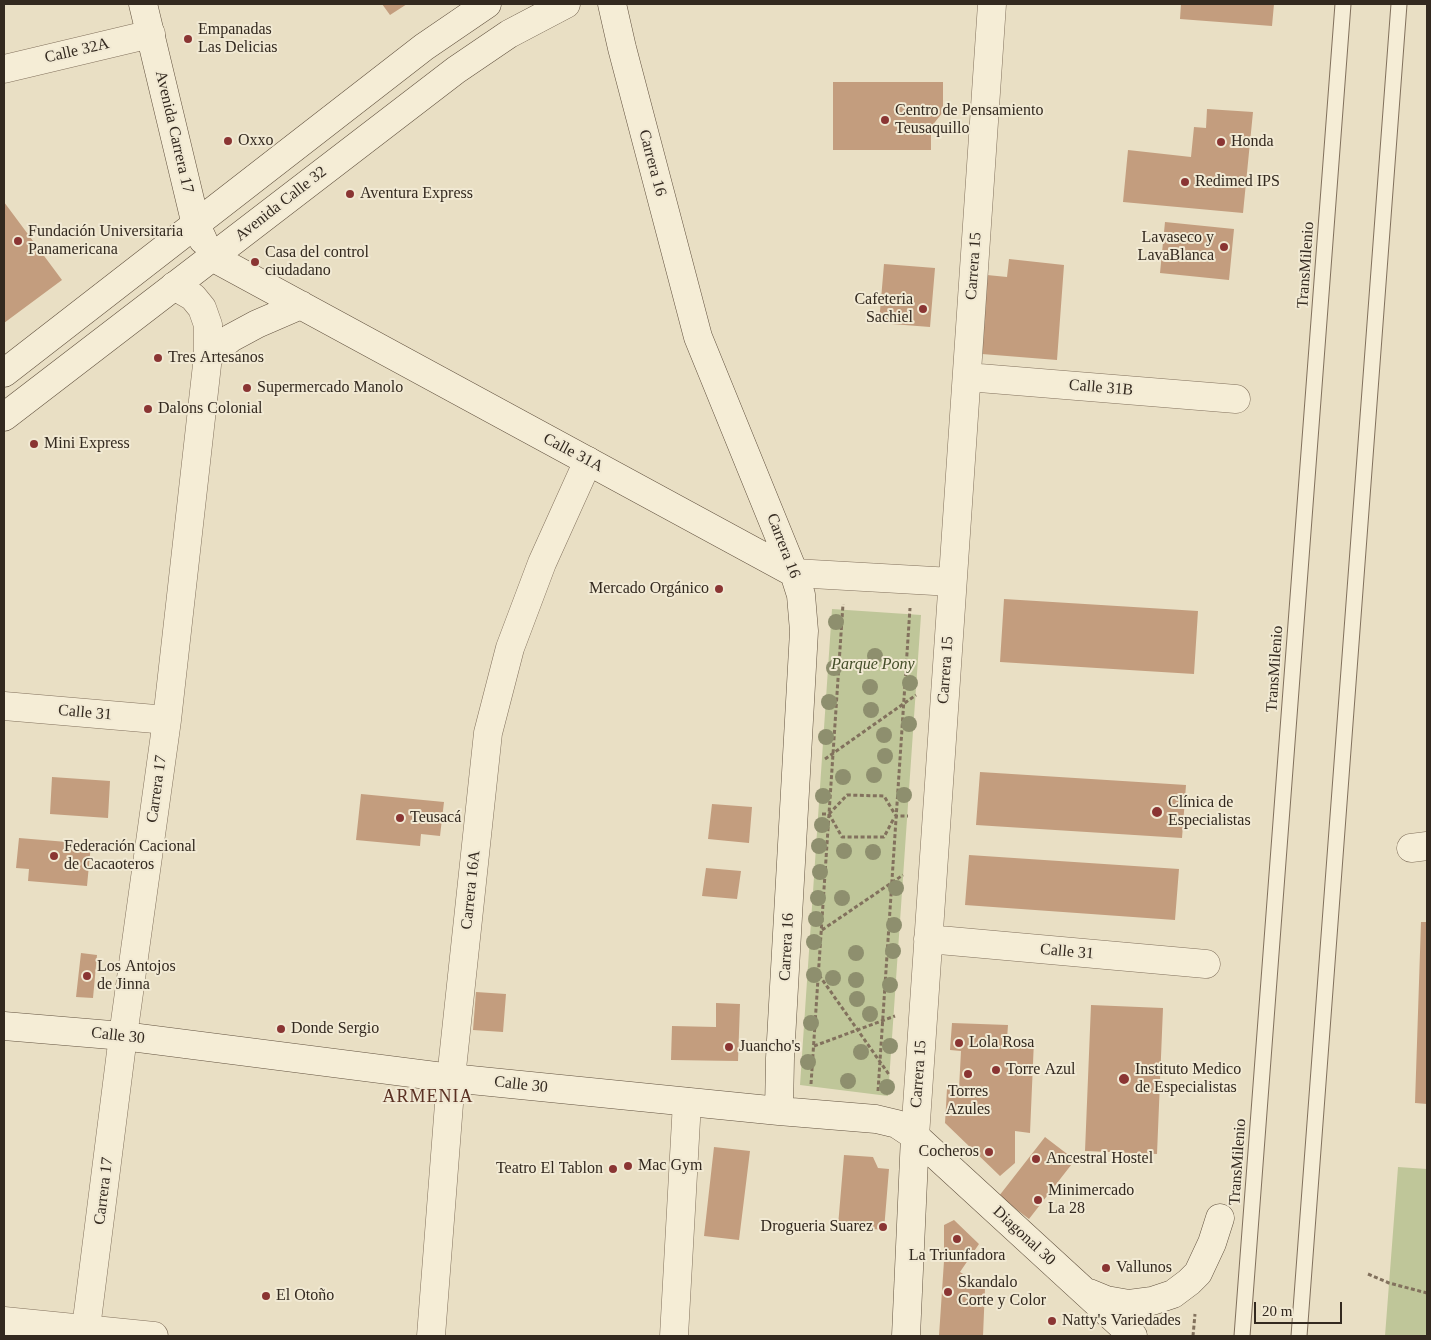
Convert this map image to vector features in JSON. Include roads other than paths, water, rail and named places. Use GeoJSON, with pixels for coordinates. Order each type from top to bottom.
{"type":"FeatureCollection","features":[{"type":"Feature","properties":{"kind":"street","name":"Avenida Carrera 17"},"geometry":{"type":"LineString","coordinates":[[143,4],[196,225],[212,257]]}},
{"type":"Feature","properties":{"kind":"street"},"geometry":{"type":"LineString","coordinates":[[4,373],[424,47],[488,4]]}},
{"type":"Feature","properties":{"kind":"street","name":"Avenida Calle 32"},"geometry":{"type":"LineString","coordinates":[[4,417],[456,70],[509,34],[566,4]]}},
{"type":"Feature","properties":{"kind":"street","name":"Carrera 16"},"geometry":{"type":"LineString","coordinates":[[612,4],[698,337],[794,572],[801,595],[804,631],[780,1058],[779,1111]]}},
{"type":"Feature","properties":{"kind":"street","name":"Carrera 15"},"geometry":{"type":"LineString","coordinates":[[906,1336],[916,1125],[928,939],[992,4]]}},
{"type":"Feature","properties":{"kind":"street","name":"Calle 32A"},"geometry":{"type":"LineString","coordinates":[[4,69],[151,34]]}},
{"type":"Feature","properties":{"kind":"street","name":"Calle 31A"},"geometry":{"type":"LineString","coordinates":[[212,257],[794,572],[952,582]]}},
{"type":"Feature","properties":{"kind":"street","name":"Carrera 17"},"geometry":{"type":"LineString","coordinates":[[86,1333],[123,1036],[167,720],[208,356],[208,325],[202,308],[193,297],[174,286]]}},
{"type":"Feature","properties":{"kind":"street"},"geometry":{"type":"LineString","coordinates":[[208,356],[231,338],[300,305]]}},
{"type":"Feature","properties":{"kind":"street","name":"Calle 31B"},"geometry":{"type":"LineString","coordinates":[[966,378],[1236,399]]}},
{"type":"Feature","properties":{"kind":"street","name":"Carrera 16A"},"geometry":{"type":"LineString","coordinates":[[431,1336],[451,1078],[488,734],[510,648],[542,563],[588,461]]}},
{"type":"Feature","properties":{"kind":"street","name":"Calle 31"},"geometry":{"type":"LineString","coordinates":[[4,706],[167,720]]}},
{"type":"Feature","properties":{"kind":"street","name":"Calle 31"},"geometry":{"type":"LineString","coordinates":[[928,939],[1206,964]]}},
{"type":"Feature","properties":{"kind":"street","name":"Calle 30"},"geometry":{"type":"LineString","coordinates":[[4,1026],[123,1036],[451,1078],[876,1119],[897,1124],[916,1125]]}},
{"type":"Feature","properties":{"kind":"street"},"geometry":{"type":"LineString","coordinates":[[674,1336],[688,1102]]}},
{"type":"Feature","properties":{"kind":"street","name":"Diagonal 30"},"geometry":{"type":"LineString","coordinates":[[916,1125],[1082,1290],[1133,1336]]}},
{"type":"Feature","properties":{"kind":"street"},"geometry":{"type":"LineString","coordinates":[[1082,1290],[1106,1300],[1129,1304],[1152,1301],[1173,1294],[1198,1273],[1212,1243],[1220,1218]]}},
{"type":"Feature","properties":{"kind":"street"},"geometry":{"type":"LineString","coordinates":[[4,1322],[86,1333],[154,1336]]}},
{"type":"Feature","properties":{"kind":"lane","name":"TransMilenio"},"geometry":{"type":"LineString","coordinates":[[1242,1336],[1344,4]]}},
{"type":"Feature","properties":{"kind":"lane"},"geometry":{"type":"LineString","coordinates":[[1300,1336],[1399,4]]}},
{"type":"Feature","properties":{"kind":"place","name":"Empanadas Las Delicias"},"geometry":{"type":"Point","coordinates":[188,39]}},
{"type":"Feature","properties":{"kind":"place","name":"Centro de Pensamiento Teusaquillo"},"geometry":{"type":"Point","coordinates":[885,120]}},
{"type":"Feature","properties":{"kind":"place","name":"Oxxo"},"geometry":{"type":"Point","coordinates":[228,141]}},
{"type":"Feature","properties":{"kind":"place","name":"Honda"},"geometry":{"type":"Point","coordinates":[1221,142]}},
{"type":"Feature","properties":{"kind":"place","name":"Redimed IPS"},"geometry":{"type":"Point","coordinates":[1185,182]}},
{"type":"Feature","properties":{"kind":"place","name":"Aventura Express"},"geometry":{"type":"Point","coordinates":[350,194]}},
{"type":"Feature","properties":{"kind":"place","name":"Fundación Universitaria Panamericana"},"geometry":{"type":"Point","coordinates":[18,241]}},
{"type":"Feature","properties":{"kind":"place","name":"Lavaseco y LavaBlanca"},"geometry":{"type":"Point","coordinates":[1224,247]}},
{"type":"Feature","properties":{"kind":"place","name":"Casa del control ciudadano"},"geometry":{"type":"Point","coordinates":[255,262]}},
{"type":"Feature","properties":{"kind":"place","name":"Cafeteria Sachiel"},"geometry":{"type":"Point","coordinates":[923,309]}},
{"type":"Feature","properties":{"kind":"place","name":"Tres Artesanos"},"geometry":{"type":"Point","coordinates":[158,358]}},
{"type":"Feature","properties":{"kind":"place","name":"Supermercado Manolo"},"geometry":{"type":"Point","coordinates":[247,388]}},
{"type":"Feature","properties":{"kind":"place","name":"Dalons Colonial"},"geometry":{"type":"Point","coordinates":[148,409]}},
{"type":"Feature","properties":{"kind":"place","name":"Mini Express"},"geometry":{"type":"Point","coordinates":[34,444]}},
{"type":"Feature","properties":{"kind":"place","name":"Mercado Orgánico"},"geometry":{"type":"Point","coordinates":[719,589]}},
{"type":"Feature","properties":{"kind":"place","name":"Clínica de Especialistas"},"geometry":{"type":"Point","coordinates":[1157,812]}},
{"type":"Feature","properties":{"kind":"place","name":"Teusacá"},"geometry":{"type":"Point","coordinates":[400,818]}},
{"type":"Feature","properties":{"kind":"place","name":"Federación Cacional de Cacaoteros"},"geometry":{"type":"Point","coordinates":[54,856]}},
{"type":"Feature","properties":{"kind":"place","name":"Los Antojos de Jinna"},"geometry":{"type":"Point","coordinates":[87,976]}},
{"type":"Feature","properties":{"kind":"place","name":"Donde Sergio"},"geometry":{"type":"Point","coordinates":[281,1029]}},
{"type":"Feature","properties":{"kind":"place","name":"Lola Rosa"},"geometry":{"type":"Point","coordinates":[959,1043]}},
{"type":"Feature","properties":{"kind":"place","name":"Juancho's"},"geometry":{"type":"Point","coordinates":[729,1047]}},
{"type":"Feature","properties":{"kind":"place","name":"Torre Azul"},"geometry":{"type":"Point","coordinates":[996,1070]}},
{"type":"Feature","properties":{"kind":"place","name":"Torres Azules"},"geometry":{"type":"Point","coordinates":[968,1074]}},
{"type":"Feature","properties":{"kind":"place","name":"Instituto Medico de Especialistas"},"geometry":{"type":"Point","coordinates":[1124,1079]}},
{"type":"Feature","properties":{"kind":"place","name":"Cocheros"},"geometry":{"type":"Point","coordinates":[989,1152]}},
{"type":"Feature","properties":{"kind":"place","name":"Ancestral Hostel"},"geometry":{"type":"Point","coordinates":[1036,1159]}},
{"type":"Feature","properties":{"kind":"place","name":"Mac Gym"},"geometry":{"type":"Point","coordinates":[628,1166]}},
{"type":"Feature","properties":{"kind":"place","name":"Teatro El Tablon"},"geometry":{"type":"Point","coordinates":[613,1169]}},
{"type":"Feature","properties":{"kind":"place","name":"Minimercado La 28"},"geometry":{"type":"Point","coordinates":[1038,1200]}},
{"type":"Feature","properties":{"kind":"place","name":"Drogueria Suarez"},"geometry":{"type":"Point","coordinates":[883,1227]}},
{"type":"Feature","properties":{"kind":"place","name":"La Triunfadora"},"geometry":{"type":"Point","coordinates":[957,1239]}},
{"type":"Feature","properties":{"kind":"place","name":"Vallunos"},"geometry":{"type":"Point","coordinates":[1106,1268]}},
{"type":"Feature","properties":{"kind":"place","name":"Skandalo Corte y Color"},"geometry":{"type":"Point","coordinates":[948,1292]}},
{"type":"Feature","properties":{"kind":"place","name":"El Otoño"},"geometry":{"type":"Point","coordinates":[266,1296]}},
{"type":"Feature","properties":{"kind":"place","name":"Natty's Variedades"},"geometry":{"type":"Point","coordinates":[1052,1321]}},
{"type":"Feature","properties":{"kind":"district","name":"ARMENIA"},"geometry":{"type":"Point","coordinates":[428,1097]}},
{"type":"Feature","properties":{"kind":"park label","name":"Parque Pony"},"geometry":{"type":"Point","coordinates":[873,665]}}]}
